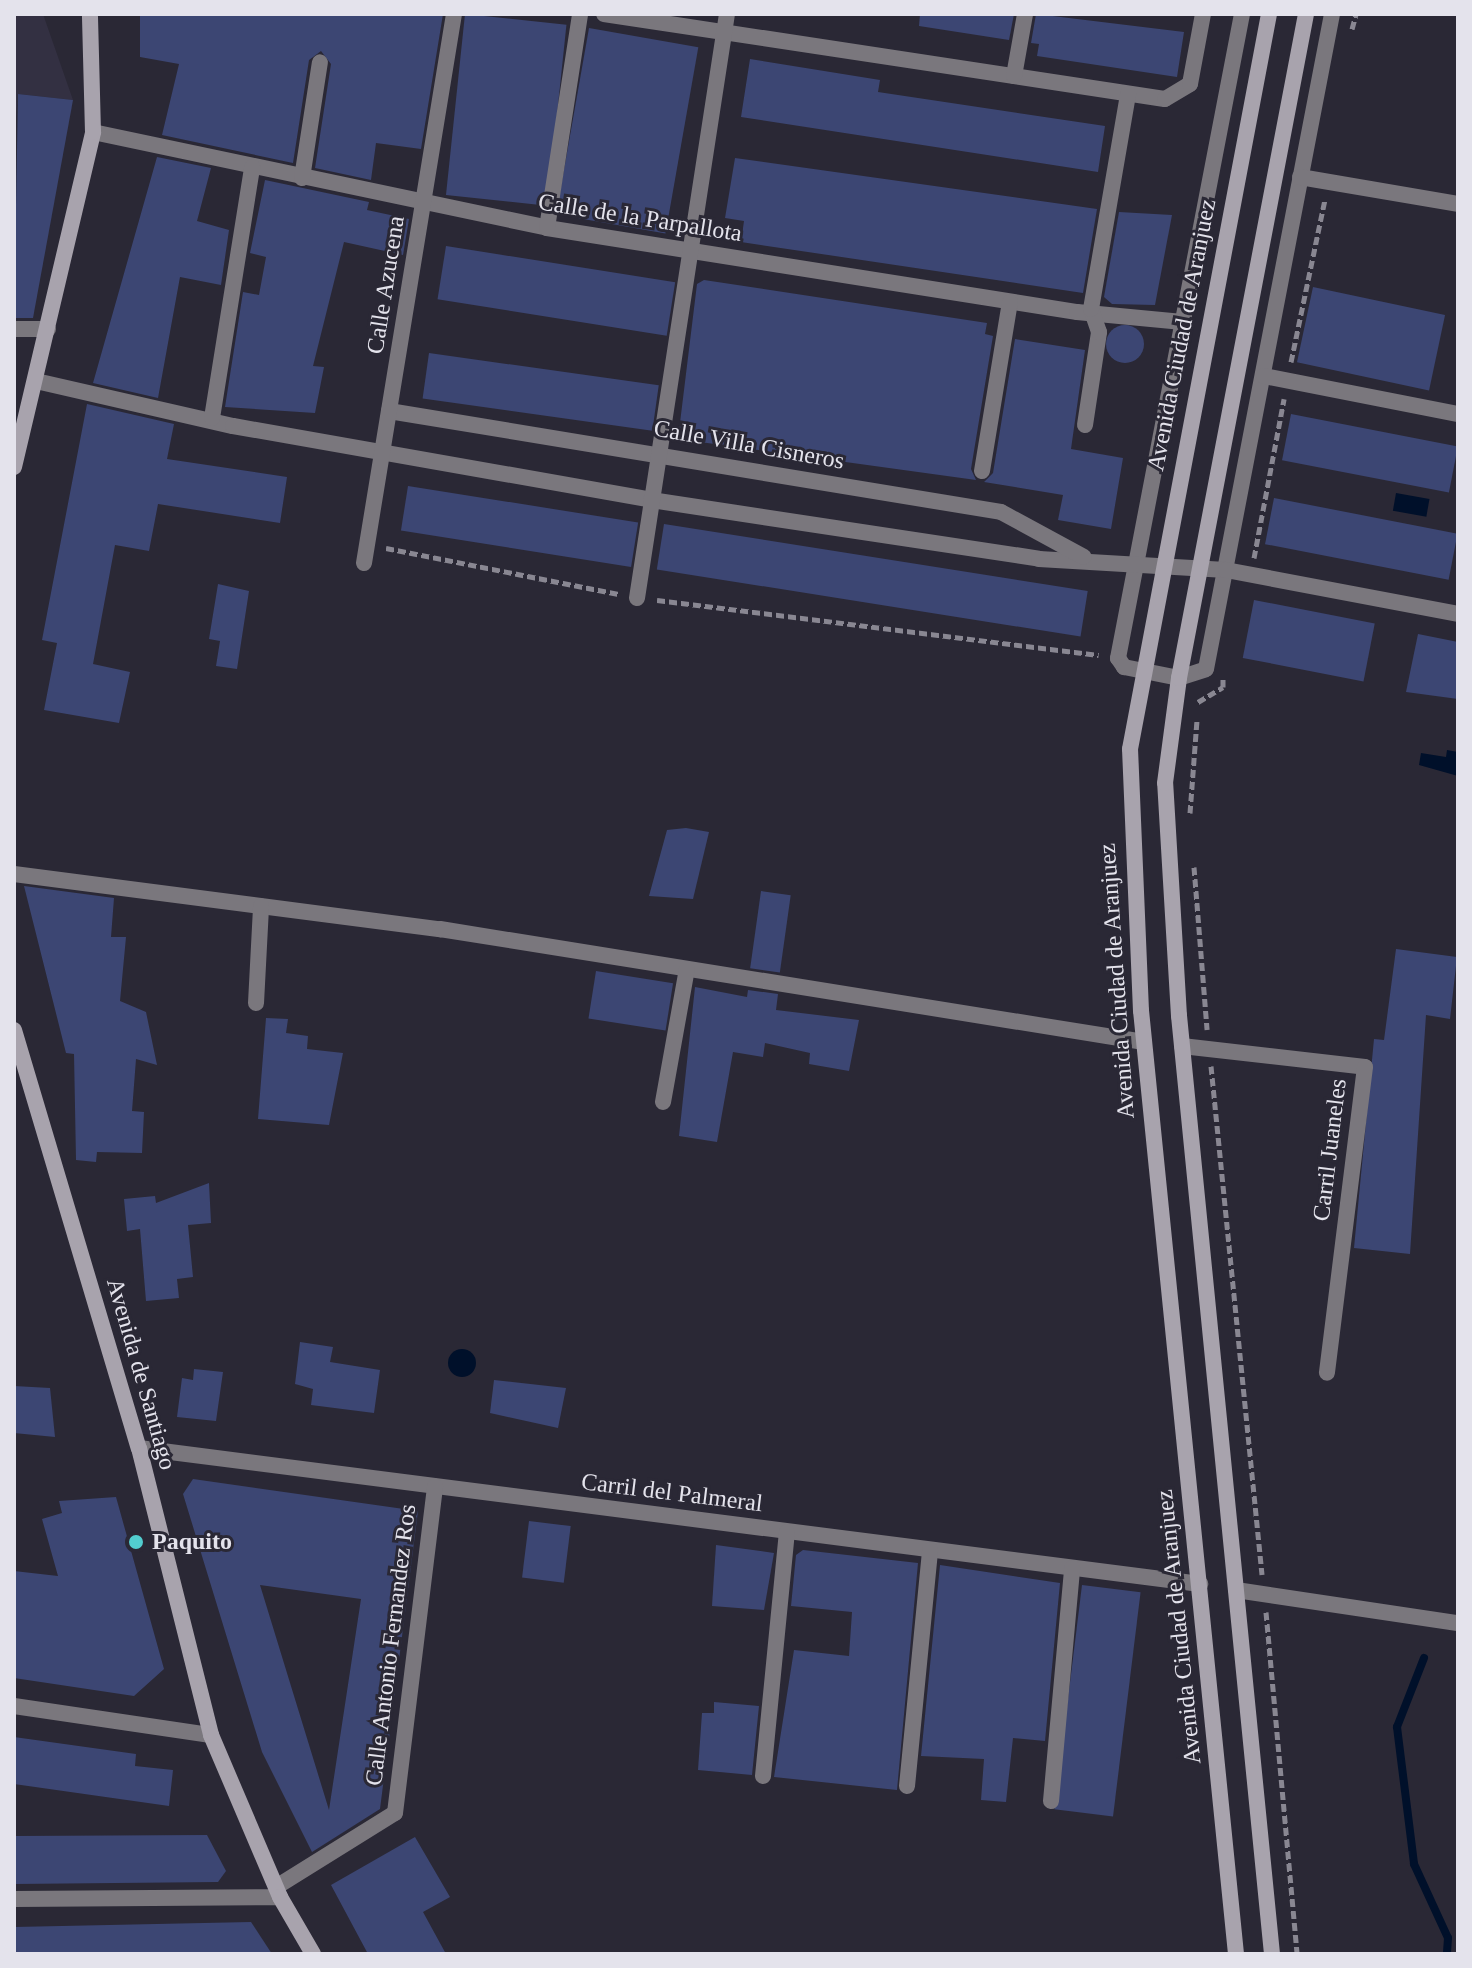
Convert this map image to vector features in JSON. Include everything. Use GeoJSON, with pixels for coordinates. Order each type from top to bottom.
{"type":"FeatureCollection","features":[{"type":"Feature","properties":{"kind":"main road"},"geometry":{"type":"LineString","coordinates":[[14,467],[93,132],[90,14]]}},
{"type":"Feature","properties":{"kind":"main road","name":"Avenida Ciudad de Aranjuez"},"geometry":{"type":"LineString","coordinates":[[1236,1954],[1144,1042],[1130,827],[1130,749],[1161,569],[1269,14]]}},
{"type":"Feature","properties":{"kind":"main road"},"geometry":{"type":"LineString","coordinates":[[1272,1954],[1182,1046],[1165,783],[1179,678],[1306,14]]}},
{"type":"Feature","properties":{"kind":"main road","name":"Avenida de Santiago"},"geometry":{"type":"LineString","coordinates":[[14,1030],[139,1448],[211,1735],[278,1892],[313,1954]]}},
{"type":"Feature","properties":{"kind":"street","name":"Calle Azucena"},"geometry":{"type":"LineString","coordinates":[[364,563],[454,14]]}},
{"type":"Feature","properties":{"kind":"street"},"geometry":{"type":"LineString","coordinates":[[547,228],[580,14]]}},
{"type":"Feature","properties":{"kind":"street"},"geometry":{"type":"LineString","coordinates":[[604,14],[1165,99],[1190,84],[1203,14]]}},
{"type":"Feature","properties":{"kind":"street"},"geometry":{"type":"LineString","coordinates":[[637,598],[687,250],[727,14]]}},
{"type":"Feature","properties":{"kind":"street"},"geometry":{"type":"LineString","coordinates":[[1014,76],[1025,14]]}},
{"type":"Feature","properties":{"kind":"street"},"geometry":{"type":"LineString","coordinates":[[1242,14],[1118,658],[1143,672],[1179,678],[1197,678],[1206,669],[1332,14]]}},
{"type":"Feature","properties":{"kind":"street"},"geometry":{"type":"LineString","coordinates":[[302,178],[320,62]]}},
{"type":"Feature","properties":{"kind":"street"},"geometry":{"type":"LineString","coordinates":[[1085,425],[1099,332],[1091,309],[1128,94]]}},
{"type":"Feature","properties":{"kind":"street","name":"Calle de la Parpallota"},"geometry":{"type":"LineString","coordinates":[[93,132],[423,205],[547,228],[1010,302],[1183,322]]}},
{"type":"Feature","properties":{"kind":"street"},"geometry":{"type":"LineString","coordinates":[[212,418],[252,167]]}},
{"type":"Feature","properties":{"kind":"street"},"geometry":{"type":"LineString","coordinates":[[1300,177],[1457,199]]}},
{"type":"Feature","properties":{"kind":"street"},"geometry":{"type":"LineString","coordinates":[[982,471],[1010,302]]}},
{"type":"Feature","properties":{"kind":"street"},"geometry":{"type":"LineString","coordinates":[[14,329],[48,329]]}},
{"type":"Feature","properties":{"kind":"street"},"geometry":{"type":"LineString","coordinates":[[1264,376],[1458,414]]}},
{"type":"Feature","properties":{"kind":"street","name":"Calle Villa Cisneros"},"geometry":{"type":"LineString","coordinates":[[36,381],[382,453],[651,500],[1039,559],[1089,559],[1137,569],[1226,570],[1458,614]]}},
{"type":"Feature","properties":{"kind":"street","name":"Calle Villa Cisneros"},"geometry":{"type":"LineString","coordinates":[[389,411],[1001,512],[1089,559]]}},
{"type":"Feature","properties":{"kind":"street"},"geometry":{"type":"LineString","coordinates":[[14,874],[261,906],[687,969],[1144,1042]]}},
{"type":"Feature","properties":{"kind":"street"},"geometry":{"type":"LineString","coordinates":[[256,1003],[261,906]]}},
{"type":"Feature","properties":{"kind":"street"},"geometry":{"type":"LineString","coordinates":[[663,1102],[687,969]]}},
{"type":"Feature","properties":{"kind":"street","name":"Carril Juaneles"},"geometry":{"type":"LineString","coordinates":[[1182,1046],[1365,1067],[1327,1373]]}},
{"type":"Feature","properties":{"kind":"street","name":"Carril del Palmeral"},"geometry":{"type":"LineString","coordinates":[[139,1448],[1200,1584]]}},
{"type":"Feature","properties":{"kind":"street","name":"Calle Antonio Fernandez Ros"},"geometry":{"type":"LineString","coordinates":[[278,1892],[395,1813],[435,1486]]}},
{"type":"Feature","properties":{"kind":"street"},"geometry":{"type":"LineString","coordinates":[[763,1776],[787,1532]]}},
{"type":"Feature","properties":{"kind":"street"},"geometry":{"type":"LineString","coordinates":[[907,1786],[930,1550]]}},
{"type":"Feature","properties":{"kind":"street"},"geometry":{"type":"LineString","coordinates":[[1051,1801],[1072,1568]]}},
{"type":"Feature","properties":{"kind":"street"},"geometry":{"type":"LineString","coordinates":[[1236,1590],[1458,1623]]}},
{"type":"Feature","properties":{"kind":"street"},"geometry":{"type":"LineString","coordinates":[[14,1706],[211,1735]]}},
{"type":"Feature","properties":{"kind":"street"},"geometry":{"type":"LineString","coordinates":[[14,1899],[278,1892]]}},
{"type":"Feature","properties":{"kind":"path"},"geometry":{"type":"LineString","coordinates":[[1354,23],[1356,14]]}},
{"type":"Feature","properties":{"kind":"path"},"geometry":{"type":"LineString","coordinates":[[368,544],[637,598],[1118,658]]}},
{"type":"Feature","properties":{"kind":"path"},"geometry":{"type":"LineString","coordinates":[[1191,825],[1198,700],[1223,687]]}},
{"type":"Feature","properties":{"kind":"path"},"geometry":{"type":"LineString","coordinates":[[1193,857],[1297,1954]]}},
{"type":"Feature","properties":{"kind":"shaded area"},"geometry":{"type":"Polygon","coordinates":[[[14,14],[43,14],[73,100],[18,94],[14,143],[14,14]]]}},
{"type":"Feature","properties":{"kind":"water"},"geometry":{"type":"Polygon","coordinates":[[[1396,493],[1429,499],[1426,517],[1393,511],[1396,493]]]}},
{"type":"Feature","properties":{"kind":"water"},"geometry":{"type":"Polygon","coordinates":[[[1447,750],[1458,752],[1458,776],[1419,765],[1421,753],[1446,757],[1447,750]]]}},
{"type":"Feature","properties":{"kind":"water"},"geometry":{"type":"Polygon","coordinates":[[[462,1349],[472,1353],[476,1363],[472,1373],[462,1377],[452,1373],[448,1363],[452,1353],[462,1349]]]}},
{"type":"Feature","properties":{"kind":"building"},"geometry":{"type":"Polygon","coordinates":[[[140,14],[443,14],[421,149],[376,143],[371,180],[315,168],[331,64],[321,51],[309,60],[293,163],[162,135],[179,64],[140,57],[140,14]]]}},
{"type":"Feature","properties":{"kind":"building"},"geometry":{"type":"Polygon","coordinates":[[[465,14],[566,25],[547,206],[446,195],[465,14]]]}},
{"type":"Feature","properties":{"kind":"building"},"geometry":{"type":"Polygon","coordinates":[[[920,14],[1014,14],[1009,40],[919,26],[920,14]]]}},
{"type":"Feature","properties":{"kind":"building"},"geometry":{"type":"Polygon","coordinates":[[[1036,14],[1184,32],[1177,77],[1037,56],[1039,44],[1031,43],[1036,14]]]}},
{"type":"Feature","properties":{"kind":"building"},"geometry":{"type":"Polygon","coordinates":[[[589,28],[698,47],[665,233],[556,214],[589,28]]]}},
{"type":"Feature","properties":{"kind":"building"},"geometry":{"type":"Polygon","coordinates":[[[750,59],[880,80],[878,92],[1105,126],[1098,172],[741,117],[750,59]]]}},
{"type":"Feature","properties":{"kind":"building"},"geometry":{"type":"Polygon","coordinates":[[[18,94],[73,100],[33,318],[14,318],[18,94]]]}},
{"type":"Feature","properties":{"kind":"building"},"geometry":{"type":"Polygon","coordinates":[[[157,157],[211,168],[197,221],[229,230],[221,285],[180,277],[158,398],[93,383],[157,157]]]}},
{"type":"Feature","properties":{"kind":"building"},"geometry":{"type":"Polygon","coordinates":[[[735,158],[1097,209],[1083,293],[741,242],[744,221],[725,218],[735,158]]]}},
{"type":"Feature","properties":{"kind":"building"},"geometry":{"type":"Polygon","coordinates":[[[265,180],[369,202],[367,210],[409,219],[403,255],[344,242],[313,366],[324,367],[315,413],[225,407],[243,292],[259,295],[266,257],[250,253],[265,180]]]}},
{"type":"Feature","properties":{"kind":"building"},"geometry":{"type":"Polygon","coordinates":[[[1119,212],[1172,215],[1155,305],[1112,304],[1104,297],[1119,212]]]}},
{"type":"Feature","properties":{"kind":"building"},"geometry":{"type":"Polygon","coordinates":[[[446,246],[675,282],[667,336],[438,299],[446,246]]]}},
{"type":"Feature","properties":{"kind":"building"},"geometry":{"type":"Polygon","coordinates":[[[704,280],[987,323],[985,334],[993,336],[971,469],[976,480],[678,439],[697,284],[704,280]]]}},
{"type":"Feature","properties":{"kind":"building"},"geometry":{"type":"Polygon","coordinates":[[[1313,287],[1445,315],[1429,390],[1297,362],[1313,287]]]}},
{"type":"Feature","properties":{"kind":"building"},"geometry":{"type":"Polygon","coordinates":[[[1125,325],[1138,331],[1144,344],[1138,357],[1125,363],[1112,357],[1106,344],[1112,331],[1125,325]]]}},
{"type":"Feature","properties":{"kind":"building"},"geometry":{"type":"Polygon","coordinates":[[[1015,339],[1085,350],[1071,449],[1123,458],[1111,529],[1058,520],[1063,495],[984,482],[993,473],[1015,339]]]}},
{"type":"Feature","properties":{"kind":"building"},"geometry":{"type":"Polygon","coordinates":[[[429,353],[659,385],[652,431],[423,399],[429,353]]]}},
{"type":"Feature","properties":{"kind":"building"},"geometry":{"type":"Polygon","coordinates":[[[87,404],[174,424],[167,459],[287,477],[280,523],[158,504],[149,551],[115,545],[93,664],[130,672],[119,723],[44,710],[57,643],[42,640],[87,404]]]}},
{"type":"Feature","properties":{"kind":"building"},"geometry":{"type":"Polygon","coordinates":[[[1291,414],[1458,446],[1449,493],[1282,460],[1291,414]]]}},
{"type":"Feature","properties":{"kind":"building"},"geometry":{"type":"Polygon","coordinates":[[[408,486],[638,522],[631,567],[401,530],[408,486]]]}},
{"type":"Feature","properties":{"kind":"building"},"geometry":{"type":"Polygon","coordinates":[[[1274,498],[1458,534],[1449,580],[1265,544],[1274,498]]]}},
{"type":"Feature","properties":{"kind":"building"},"geometry":{"type":"Polygon","coordinates":[[[664,524],[1088,591],[1081,637],[657,569],[664,524]]]}},
{"type":"Feature","properties":{"kind":"building"},"geometry":{"type":"Polygon","coordinates":[[[218,584],[249,591],[237,669],[216,666],[220,641],[209,639],[218,584]]]}},
{"type":"Feature","properties":{"kind":"building"},"geometry":{"type":"Polygon","coordinates":[[[1254,600],[1375,623],[1363,681],[1243,658],[1254,600]]]}},
{"type":"Feature","properties":{"kind":"building"},"geometry":{"type":"Polygon","coordinates":[[[1418,634],[1458,642],[1458,699],[1406,692],[1418,634]]]}},
{"type":"Feature","properties":{"kind":"building"},"geometry":{"type":"Polygon","coordinates":[[[686,828],[709,832],[693,899],[649,896],[667,830],[686,828]]]}},
{"type":"Feature","properties":{"kind":"building"},"geometry":{"type":"Polygon","coordinates":[[[24,886],[114,898],[111,937],[126,937],[120,1001],[146,1012],[157,1065],[136,1059],[132,1111],[144,1112],[142,1153],[97,1152],[96,1162],[76,1160],[74,1054],[66,1053],[24,886]]]}},
{"type":"Feature","properties":{"kind":"building"},"geometry":{"type":"Polygon","coordinates":[[[761,891],[791,895],[780,972],[750,968],[761,891]]]}},
{"type":"Feature","properties":{"kind":"building"},"geometry":{"type":"Polygon","coordinates":[[[1396,949],[1457,957],[1450,1019],[1426,1015],[1410,1254],[1354,1248],[1374,1039],[1384,1040],[1396,949]]]}},
{"type":"Feature","properties":{"kind":"building"},"geometry":{"type":"Polygon","coordinates":[[[596,971],[673,983],[666,1031],[588,1018],[596,971]]]}},
{"type":"Feature","properties":{"kind":"building"},"geometry":{"type":"Polygon","coordinates":[[[695,987],[747,997],[748,990],[778,994],[776,1010],[859,1020],[849,1071],[809,1064],[810,1053],[765,1043],[763,1057],[733,1052],[717,1142],[679,1136],[695,987]]]}},
{"type":"Feature","properties":{"kind":"building"},"geometry":{"type":"Polygon","coordinates":[[[266,1018],[288,1019],[286,1033],[308,1036],[307,1049],[343,1053],[329,1125],[258,1119],[266,1018]]]}},
{"type":"Feature","properties":{"kind":"building"},"geometry":{"type":"Polygon","coordinates":[[[209,1183],[211,1223],[188,1225],[193,1277],[177,1279],[179,1298],[146,1301],[140,1229],[127,1231],[124,1199],[155,1196],[156,1203],[209,1183]]]}},
{"type":"Feature","properties":{"kind":"building"},"geometry":{"type":"Polygon","coordinates":[[[300,1342],[333,1347],[330,1362],[380,1370],[374,1413],[311,1405],[313,1389],[295,1384],[300,1342]]]}},
{"type":"Feature","properties":{"kind":"building"},"geometry":{"type":"Polygon","coordinates":[[[194,1369],[223,1372],[216,1421],[177,1417],[182,1378],[193,1380],[194,1369]]]}},
{"type":"Feature","properties":{"kind":"building"},"geometry":{"type":"Polygon","coordinates":[[[494,1380],[566,1388],[558,1428],[490,1413],[494,1380]]]}},
{"type":"Feature","properties":{"kind":"building"},"geometry":{"type":"Polygon","coordinates":[[[14,1386],[50,1388],[55,1437],[14,1433],[14,1386]]]}},
{"type":"Feature","properties":{"kind":"building"},"geometry":{"type":"Polygon","coordinates":[[[193,1479],[418,1511],[380,1809],[312,1852],[262,1752],[183,1494],[193,1479]],[[260,1585],[329,1810],[361,1599],[260,1585]]]}},
{"type":"Feature","properties":{"kind":"building"},"geometry":{"type":"Polygon","coordinates":[[[116,1497],[164,1669],[134,1696],[14,1678],[14,1571],[58,1576],[42,1519],[62,1513],[59,1501],[116,1497]]]}},
{"type":"Feature","properties":{"kind":"building"},"geometry":{"type":"Polygon","coordinates":[[[529,1521],[571,1526],[564,1583],[522,1578],[529,1521]]]}},
{"type":"Feature","properties":{"kind":"building"},"geometry":{"type":"Polygon","coordinates":[[[716,1545],[774,1553],[764,1610],[712,1606],[716,1545]]]}},
{"type":"Feature","properties":{"kind":"building"},"geometry":{"type":"Polygon","coordinates":[[[803,1550],[918,1563],[897,1790],[774,1777],[794,1650],[849,1656],[852,1612],[791,1606],[796,1555],[803,1550]]]}},
{"type":"Feature","properties":{"kind":"building"},"geometry":{"type":"Polygon","coordinates":[[[940,1565],[1060,1583],[1045,1741],[1013,1738],[1006,1802],[981,1800],[984,1759],[921,1756],[940,1565]]]}},
{"type":"Feature","properties":{"kind":"building"},"geometry":{"type":"Polygon","coordinates":[[[1082,1585],[1141,1592],[1113,1817],[1054,1809],[1082,1585]]]}},
{"type":"Feature","properties":{"kind":"building"},"geometry":{"type":"Polygon","coordinates":[[[714,1702],[759,1706],[752,1775],[698,1770],[702,1713],[714,1713],[714,1702]]]}},
{"type":"Feature","properties":{"kind":"building"},"geometry":{"type":"Polygon","coordinates":[[[14,1737],[136,1754],[135,1766],[173,1770],[169,1806],[14,1784],[14,1737]]]}},
{"type":"Feature","properties":{"kind":"building"},"geometry":{"type":"Polygon","coordinates":[[[207,1835],[226,1871],[218,1882],[14,1884],[14,1836],[207,1835]]]}},
{"type":"Feature","properties":{"kind":"building"},"geometry":{"type":"Polygon","coordinates":[[[415,1837],[450,1897],[423,1912],[446,1954],[368,1954],[331,1885],[415,1837]]]}},
{"type":"Feature","properties":{"kind":"building"},"geometry":{"type":"Polygon","coordinates":[[[251,1922],[272,1954],[14,1954],[14,1927],[251,1922]]]}},
{"type":"Feature","properties":{"kind":"waterway"},"geometry":{"type":"LineString","coordinates":[[1424,1658],[1397,1727],[1414,1864],[1448,1938],[1447,1954]]}},
{"type":"Feature","properties":{"kind":"place","name":"Paquito"},"geometry":{"type":"Point","coordinates":[136,1542]}}]}
